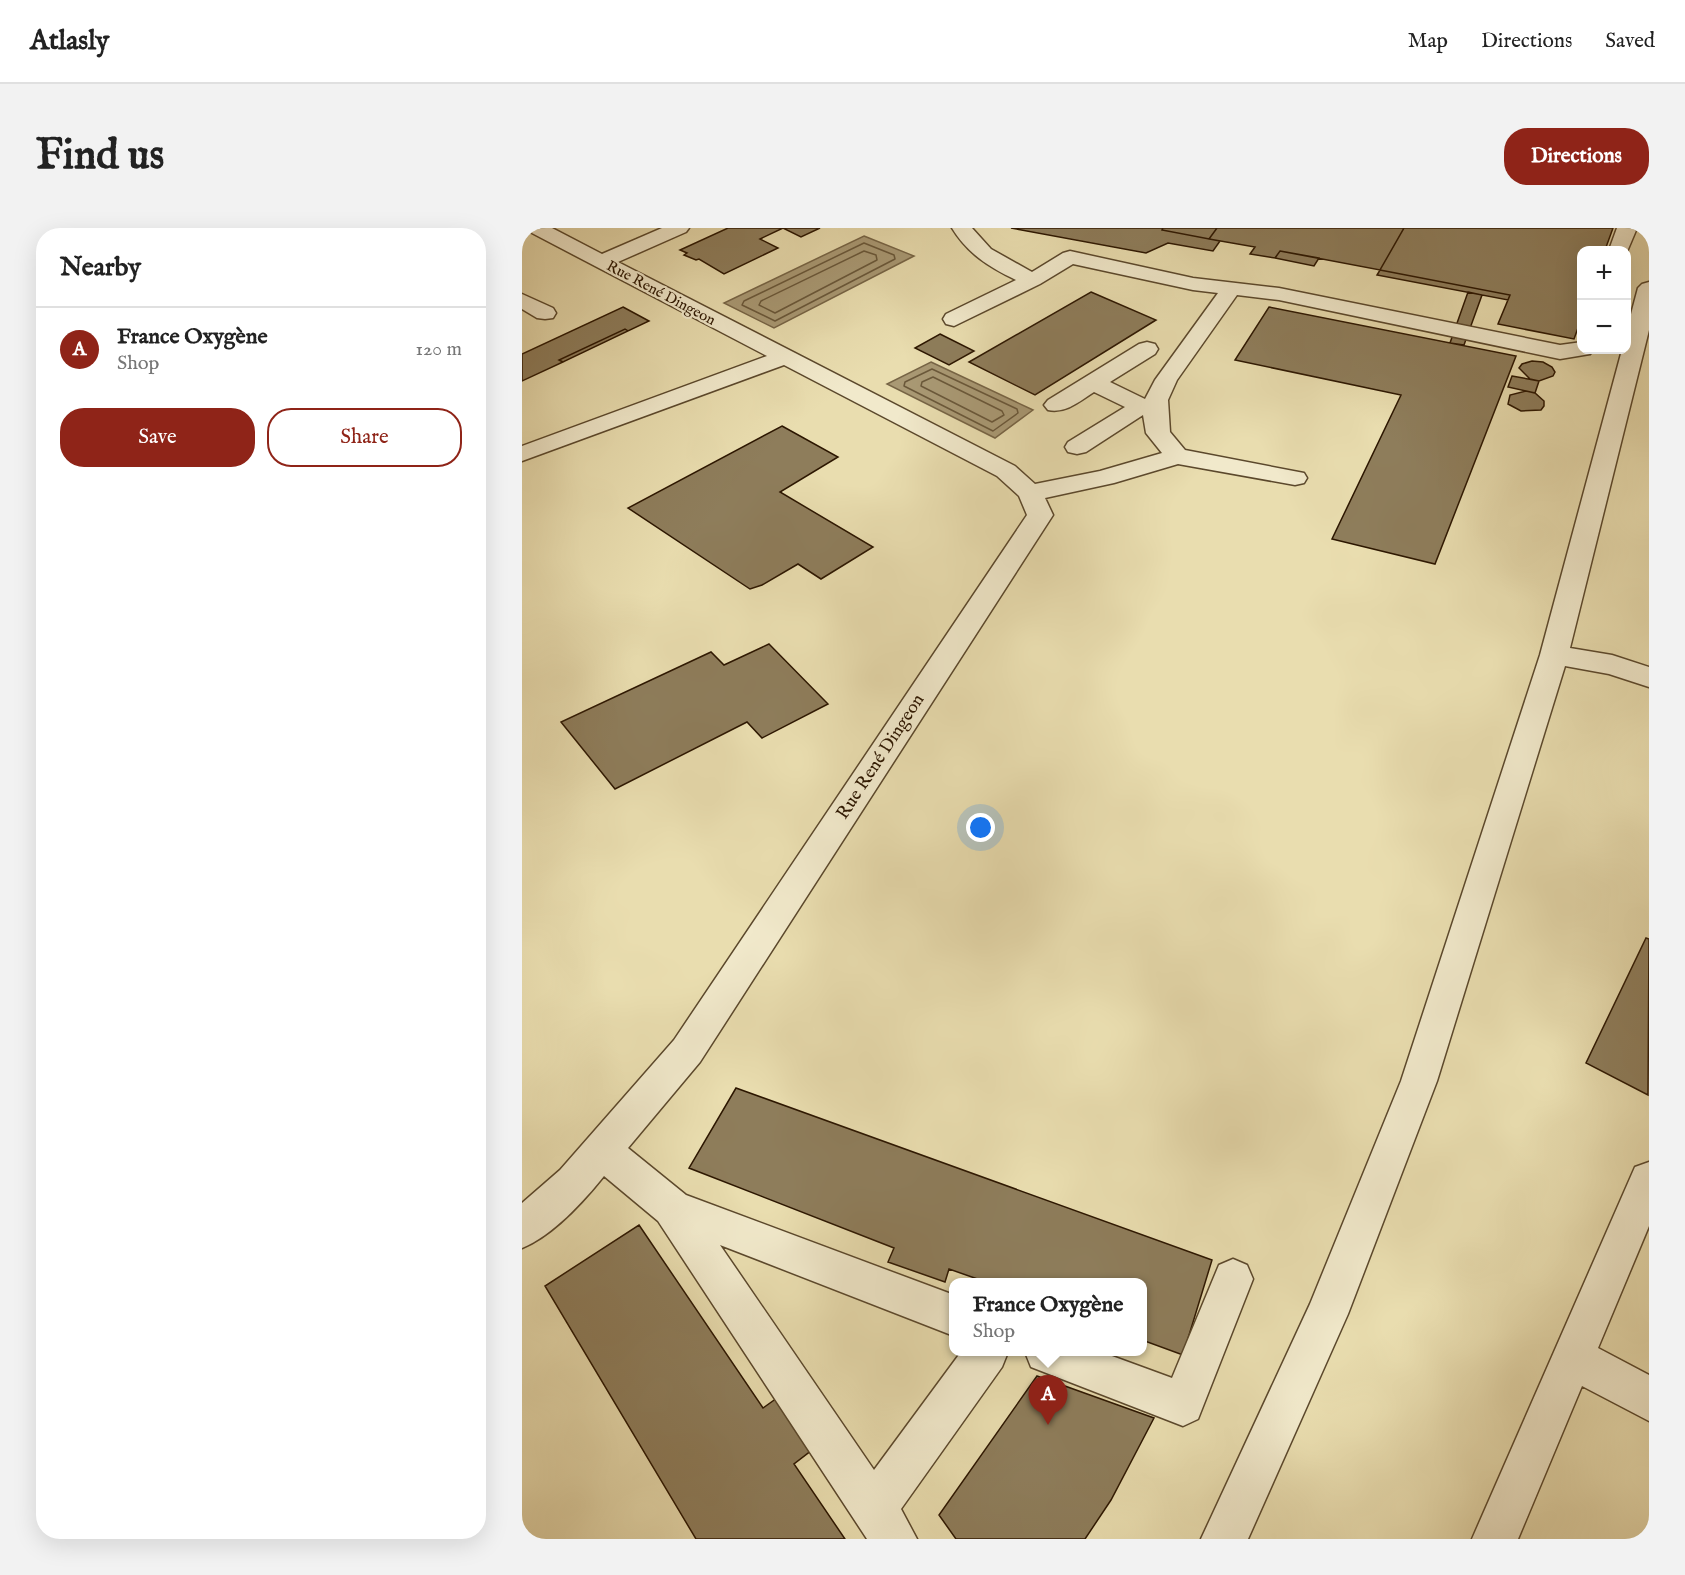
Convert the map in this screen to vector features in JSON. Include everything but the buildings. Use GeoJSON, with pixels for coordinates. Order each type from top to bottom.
{"type":"FeatureCollection","features":[{"type":"Feature","properties":{"kind":"street"},"geometry":{"type":"LineString","coordinates":[[962,228],[970,243],[989,259],[1033,280]]}},
{"type":"Feature","properties":{"kind":"street"},"geometry":{"type":"LineString","coordinates":[[1620,246],[1627,228]]}},
{"type":"Feature","properties":{"kind":"street"},"geometry":{"type":"LineString","coordinates":[[602,261],[673,229]]}},
{"type":"Feature","properties":{"kind":"street","name":"Rue René Dingeon"},"geometry":{"type":"LineString","coordinates":[[522,1229],[574,1184],[687,1051],[1040,515],[1030,493],[1006,471],[548,235]]}},
{"type":"Feature","properties":{"kind":"street"},"geometry":{"type":"LineString","coordinates":[[954,319],[1033,280],[1070,257],[1193,284],[1279,294],[1560,352],[1577,350]]}},
{"type":"Feature","properties":{"kind":"street"},"geometry":{"type":"LineString","coordinates":[[1077,447],[1150,410],[1166,380],[1232,288]]}},
{"type":"Feature","properties":{"kind":"street"},"geometry":{"type":"LineString","coordinates":[[1224,1539],[1327,1314],[1419,1081],[1554,655],[1649,288]]}},
{"type":"Feature","properties":{"kind":"street"},"geometry":{"type":"LineString","coordinates":[[522,300],[545,313]]}},
{"type":"Feature","properties":{"kind":"street"},"geometry":{"type":"LineString","coordinates":[[1056,405],[1147,349]]}},
{"type":"Feature","properties":{"kind":"street"},"geometry":{"type":"LineString","coordinates":[[522,454],[785,357]]}},
{"type":"Feature","properties":{"kind":"street"},"geometry":{"type":"LineString","coordinates":[[1093,383],[1150,410],[1158,433],[1177,456]]}},
{"type":"Feature","properties":{"kind":"street"},"geometry":{"type":"LineString","coordinates":[[1030,493],[1106,478],[1177,456],[1295,478]]}},
{"type":"Feature","properties":{"kind":"street"},"geometry":{"type":"LineString","coordinates":[[1554,655],[1612,665],[1649,677]]}},
{"type":"Feature","properties":{"kind":"street"},"geometry":{"type":"LineString","coordinates":[[602,1151],[672,1208],[884,1524],[985,1356]]}},
{"type":"Feature","properties":{"kind":"street"},"geometry":{"type":"LineString","coordinates":[[1496,1539],[1649,1180]]}},
{"type":"Feature","properties":{"kind":"street"},"geometry":{"type":"LineString","coordinates":[[672,1208],[949,1314]]}},
{"type":"Feature","properties":{"kind":"street"},"geometry":{"type":"LineString","coordinates":[[1057,1356],[1183,1404],[1233,1278]]}},
{"type":"Feature","properties":{"kind":"street"},"geometry":{"type":"LineString","coordinates":[[1573,1357],[1649,1399]]}},
{"type":"Feature","properties":{"kind":"water"},"geometry":{"type":"Polygon","coordinates":[[[864,236],[914,256],[774,328],[724,303],[864,236]]]}},
{"type":"Feature","properties":{"kind":"water"},"geometry":{"type":"Polygon","coordinates":[[[931,362],[1033,410],[995,438],[887,384],[931,362]]]}},
{"type":"Feature","properties":{"kind":"place","name":"France Oxygène"},"geometry":{"type":"Point","coordinates":[1048,1425]}}]}
